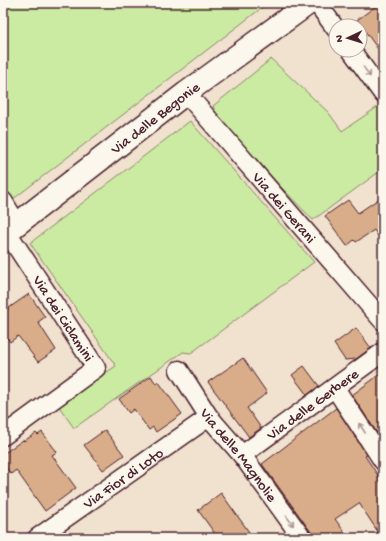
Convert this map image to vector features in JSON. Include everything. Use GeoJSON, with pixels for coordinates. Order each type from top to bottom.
{"type":"FeatureCollection","features":[{"type":"Feature","properties":{"kind":"street","name":"Via delle Begonie"},"geometry":{"type":"LineString","coordinates":[[9,231],[186,93],[309,3]]}},
{"type":"Feature","properties":{"kind":"street"},"geometry":{"type":"LineString","coordinates":[[317,3],[328,18]]}},
{"type":"Feature","properties":{"kind":"street"},"geometry":{"type":"LineString","coordinates":[[357,58],[383,94]]}},
{"type":"Feature","properties":{"kind":"street","name":"Via dei Gerani"},"geometry":{"type":"LineString","coordinates":[[186,93],[383,321]]}},
{"type":"Feature","properties":{"kind":"street","name":"Via dei Ciclamini"},"geometry":{"type":"LineString","coordinates":[[3,201],[9,231],[96,368],[3,436]]}},
{"type":"Feature","properties":{"kind":"street","name":"Via delle Gerbere"},"geometry":{"type":"LineString","coordinates":[[242,455],[383,352]]}},
{"type":"Feature","properties":{"kind":"street","name":"Via delle Magnolie"},"geometry":{"type":"LineString","coordinates":[[179,370],[209,417],[242,455],[302,538]]}},
{"type":"Feature","properties":{"kind":"street"},"geometry":{"type":"LineString","coordinates":[[335,388],[383,461]]}},
{"type":"Feature","properties":{"kind":"street","name":"Via Fior di Loto"},"geometry":{"type":"LineString","coordinates":[[37,538],[209,417]]}},
{"type":"Feature","properties":{"kind":"green space"},"geometry":{"type":"Polygon","coordinates":[[[3,3],[268,3],[12,200],[3,188],[3,3]]]}},
{"type":"Feature","properties":{"kind":"green space"},"geometry":{"type":"Polygon","coordinates":[[[271,59],[328,112],[342,131],[379,106],[383,111],[383,169],[313,220],[222,126],[213,106],[271,59]]]}},
{"type":"Feature","properties":{"kind":"green space"},"geometry":{"type":"Polygon","coordinates":[[[190,121],[314,262],[191,353],[183,352],[74,428],[58,405],[116,366],[30,243],[190,121]]]}},
{"type":"Feature","properties":{"kind":"building"},"geometry":{"type":"Polygon","coordinates":[[[380,3],[383,3],[383,56],[368,35],[368,18],[360,18],[380,3]]]}},
{"type":"Feature","properties":{"kind":"building"},"geometry":{"type":"Polygon","coordinates":[[[383,196],[383,243],[374,230],[356,242],[354,240],[347,246],[325,216],[348,200],[358,213],[383,196]]]}},
{"type":"Feature","properties":{"kind":"building"},"geometry":{"type":"Polygon","coordinates":[[[29,294],[45,317],[38,322],[56,350],[38,362],[18,336],[10,342],[3,332],[3,312],[29,294]]]}},
{"type":"Feature","properties":{"kind":"building"},"geometry":{"type":"Polygon","coordinates":[[[356,328],[371,348],[356,359],[345,360],[334,344],[356,328]]]}},
{"type":"Feature","properties":{"kind":"building"},"geometry":{"type":"Polygon","coordinates":[[[243,358],[267,393],[247,408],[261,428],[249,437],[208,382],[243,358]]]}},
{"type":"Feature","properties":{"kind":"building"},"geometry":{"type":"Polygon","coordinates":[[[304,366],[319,386],[307,395],[292,375],[304,366]]]}},
{"type":"Feature","properties":{"kind":"building"},"geometry":{"type":"Polygon","coordinates":[[[383,372],[383,442],[352,395],[383,372]]]}},
{"type":"Feature","properties":{"kind":"building"},"geometry":{"type":"Polygon","coordinates":[[[151,376],[156,384],[158,381],[182,414],[156,432],[153,427],[149,430],[134,409],[129,413],[119,399],[151,376]]]}},
{"type":"Feature","properties":{"kind":"building"},"geometry":{"type":"Polygon","coordinates":[[[336,408],[367,455],[365,456],[383,483],[383,538],[359,503],[335,519],[349,538],[312,538],[311,532],[262,464],[336,408]]]}},
{"type":"Feature","properties":{"kind":"building"},"geometry":{"type":"Polygon","coordinates":[[[105,430],[124,455],[103,470],[84,445],[105,430]]]}},
{"type":"Feature","properties":{"kind":"building"},"geometry":{"type":"Polygon","coordinates":[[[42,432],[57,452],[52,455],[76,488],[45,511],[16,470],[11,474],[3,463],[3,454],[23,440],[24,441],[36,433],[38,435],[42,432]]]}},
{"type":"Feature","properties":{"kind":"building"},"geometry":{"type":"Polygon","coordinates":[[[221,493],[249,532],[241,538],[218,538],[198,510],[221,493]]]}}]}
